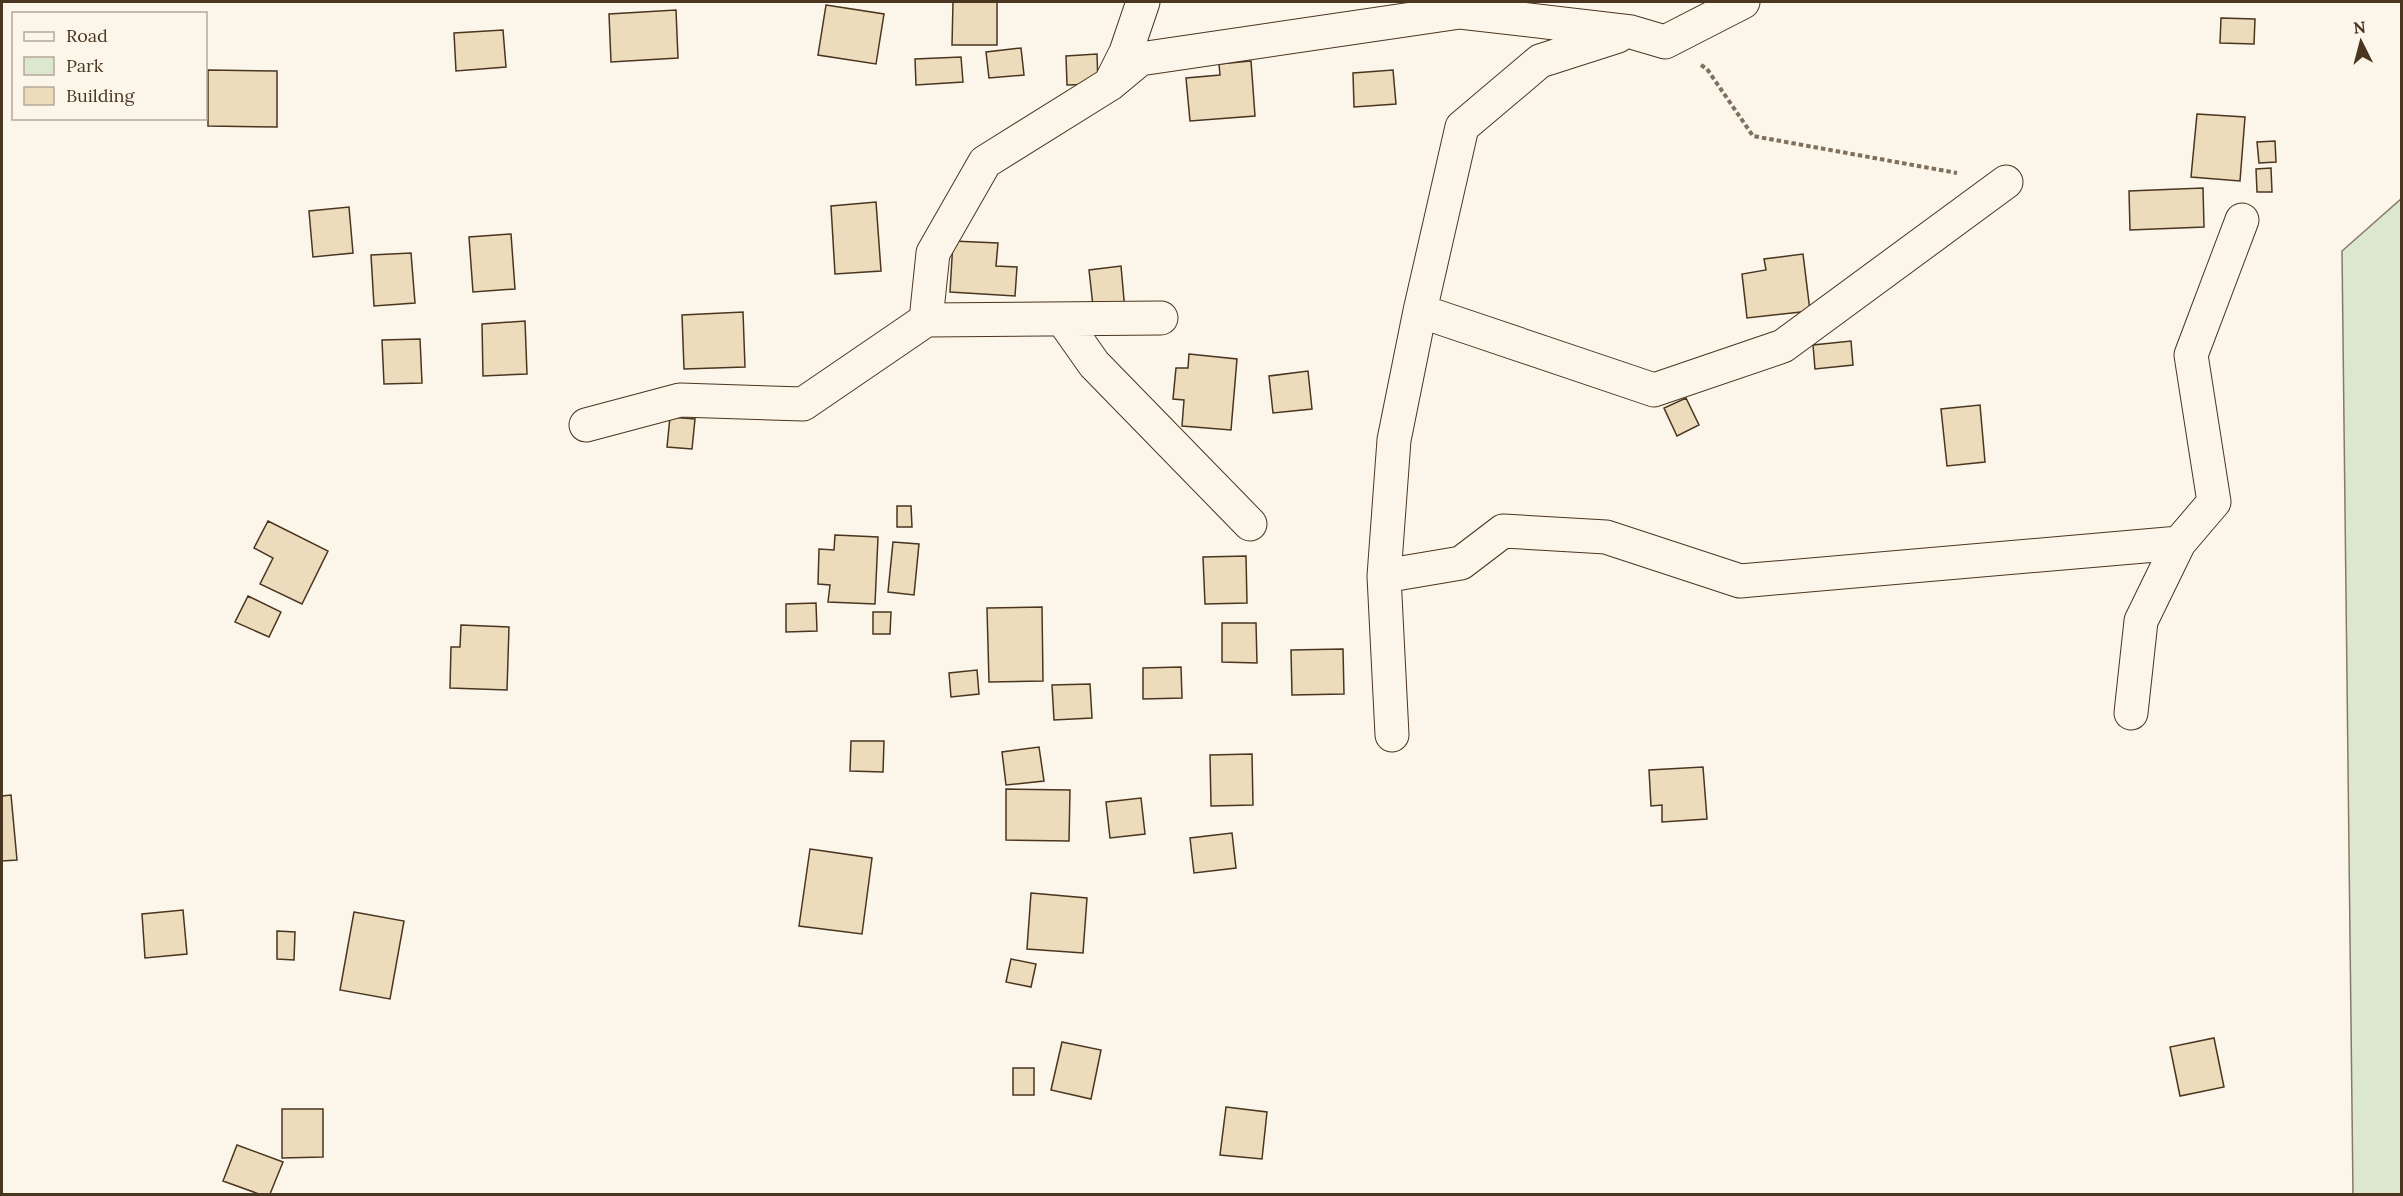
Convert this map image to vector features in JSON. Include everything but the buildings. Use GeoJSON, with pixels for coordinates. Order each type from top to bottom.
{"type":"FeatureCollection","features":[{"type":"Feature","properties":{"kind":"street"},"geometry":{"type":"LineString","coordinates":[[1110,84],[1126,52],[1143,2]]}},
{"type":"Feature","properties":{"kind":"street"},"geometry":{"type":"LineString","coordinates":[[926,320],[933,253],[985,162],[1110,84],[1140,58],[1460,12],[1631,32],[1665,42],[1743,2]]}},
{"type":"Feature","properties":{"kind":"street"},"geometry":{"type":"LineString","coordinates":[[1392,735],[1383,576],[1394,440],[1420,311],[1462,127],[1540,61],[1631,32]]}},
{"type":"Feature","properties":{"kind":"street"},"geometry":{"type":"LineString","coordinates":[[1420,311],[1654,390],[1783,346],[2006,182]]}},
{"type":"Feature","properties":{"kind":"street"},"geometry":{"type":"LineString","coordinates":[[2131,713],[2141,621],[2179,543],[2214,502],[2191,355],[2242,220]]}},
{"type":"Feature","properties":{"kind":"street"},"geometry":{"type":"LineString","coordinates":[[586,425],[680,400],[802,404],[926,320],[1161,318]]}},
{"type":"Feature","properties":{"kind":"street"},"geometry":{"type":"LineString","coordinates":[[1063,320],[1094,364],[1250,524]]}},
{"type":"Feature","properties":{"kind":"street"},"geometry":{"type":"LineString","coordinates":[[1383,576],[1461,563],[1503,531],[1606,537],[1740,581],[2179,543]]}},
{"type":"Feature","properties":{"kind":"path"},"geometry":{"type":"LineString","coordinates":[[1665,42],[1707,69],[1754,136],[2006,182]]}},
{"type":"Feature","properties":{"kind":"green space"},"geometry":{"type":"Polygon","coordinates":[[[2401,199],[2402,1194],[2353,1194],[2342,251],[2401,199]]]}}]}
